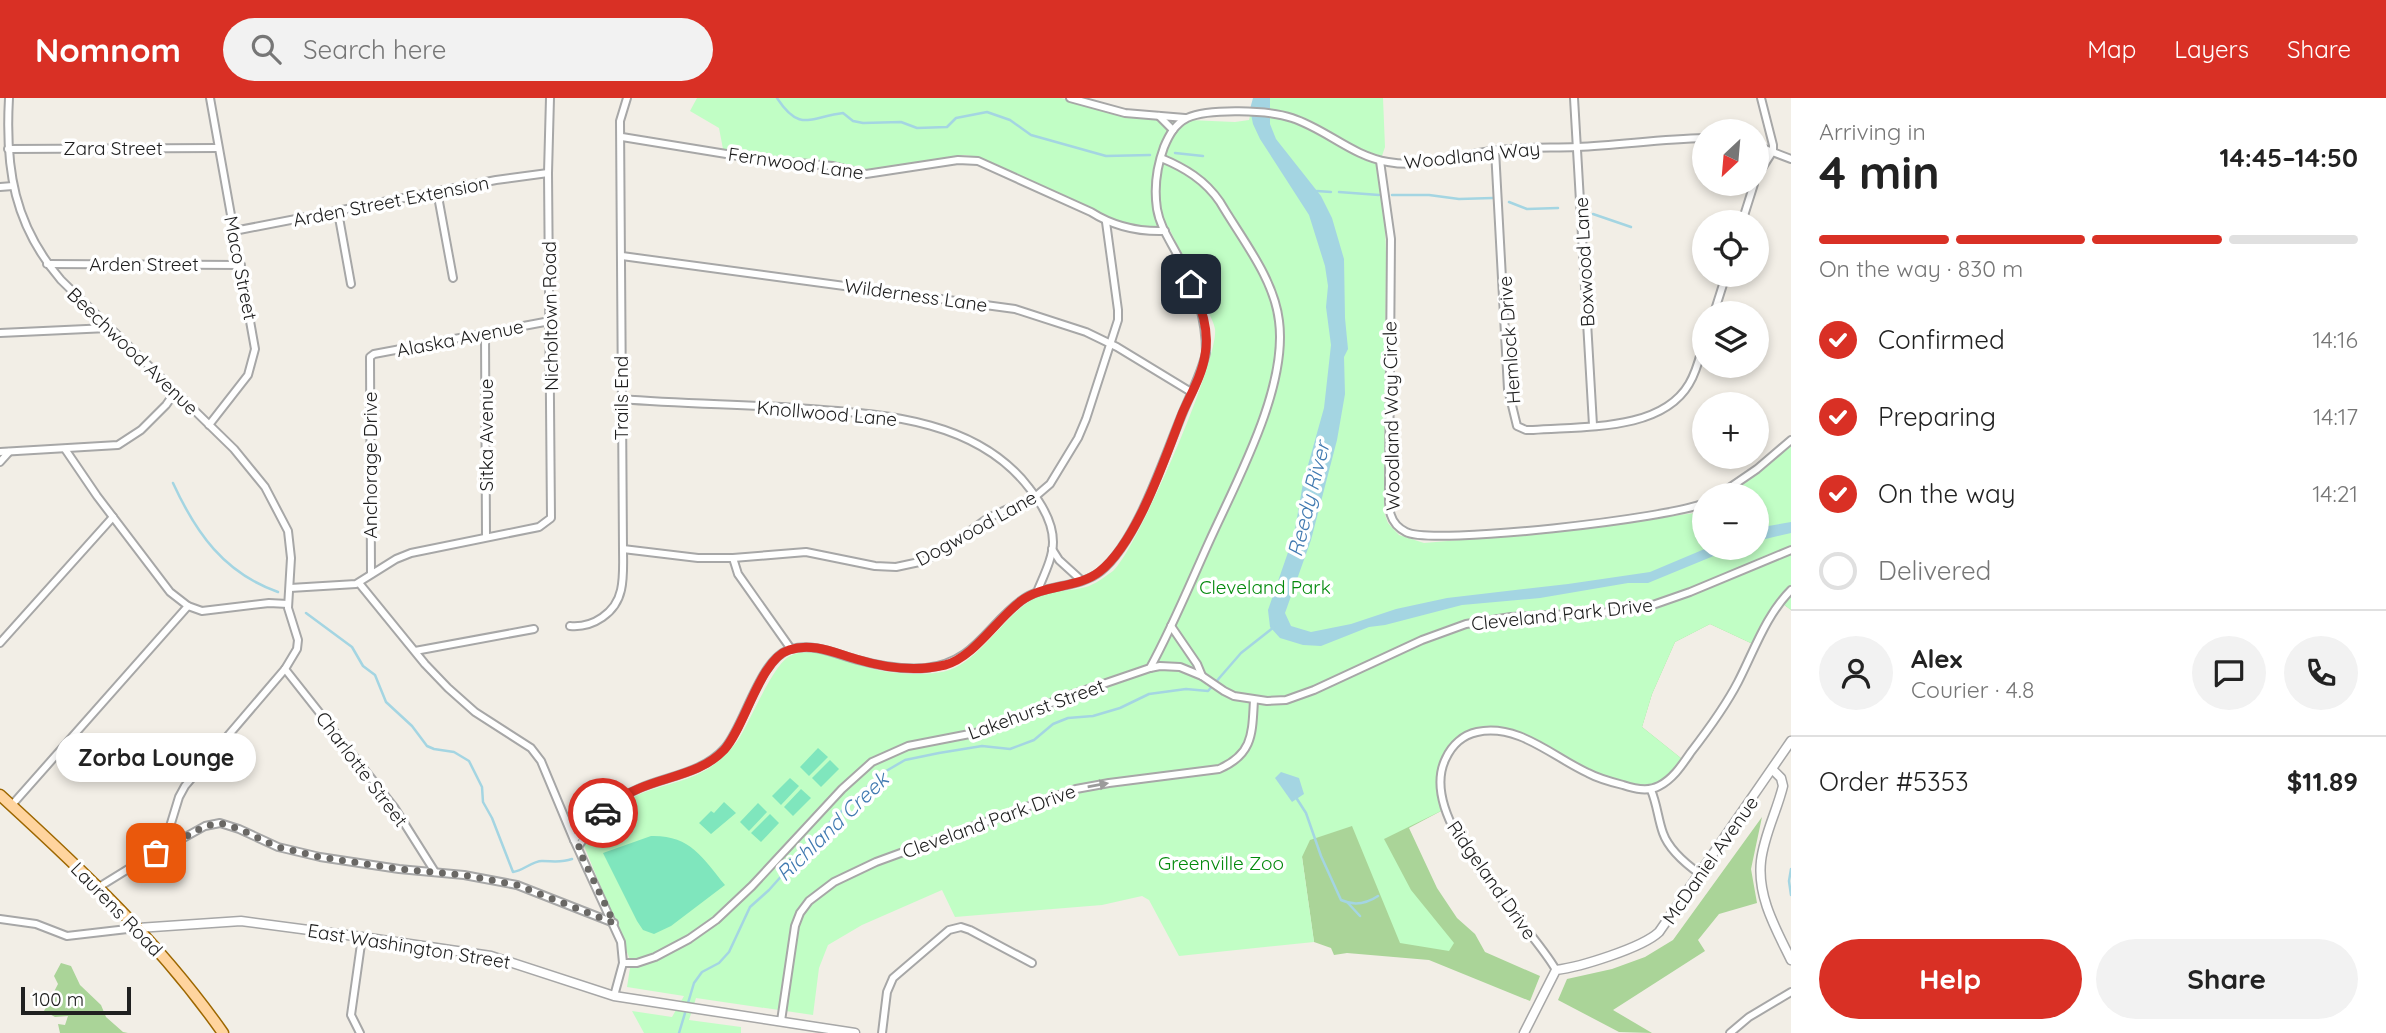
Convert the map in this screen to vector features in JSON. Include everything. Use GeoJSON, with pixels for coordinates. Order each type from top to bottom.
{"type":"FeatureCollection","features":[{"type":"Feature","properties":{"kind":"main road","name":"Laurens Road"},"geometry":{"type":"LineString","coordinates":[[0,795],[99,887],[138,928],[201,1001],[223,1033]]}},
{"type":"Feature","properties":{"kind":"street","name":"Beechwood Avenue"},"geometry":{"type":"LineString","coordinates":[[9,98],[8,149],[13,186],[27,228],[47,264],[108,328],[247,463],[278,509],[288,531],[288,604]]}},
{"type":"Feature","properties":{"kind":"street","name":"Maco Street"},"geometry":{"type":"LineString","coordinates":[[209,98],[254,342],[254,355],[248,375],[209,425]]}},
{"type":"Feature","properties":{"kind":"street","name":"Nicholtown Road"},"geometry":{"type":"LineString","coordinates":[[486,536],[539,527],[548,522],[551,512],[548,173],[550,98]]}},
{"type":"Feature","properties":{"kind":"street"},"geometry":{"type":"LineString","coordinates":[[622,137],[620,121],[627,98]]}},
{"type":"Feature","properties":{"kind":"street"},"geometry":{"type":"LineString","coordinates":[[1070,98],[1125,113],[1187,118]]}},
{"type":"Feature","properties":{"kind":"street","name":"Boxwood Lane"},"geometry":{"type":"LineString","coordinates":[[1574,98],[1593,425]]}},
{"type":"Feature","properties":{"kind":"street"},"geometry":{"type":"LineString","coordinates":[[1761,98],[1773,139],[1773,151],[1769,157]]}},
{"type":"Feature","properties":{"kind":"street","name":"Woodland Way"},"geometry":{"type":"LineString","coordinates":[[1187,118],[1209,113],[1246,113],[1293,118],[1353,151],[1391,163],[1419,163],[1496,150],[1692,139]]}},
{"type":"Feature","properties":{"kind":"street"},"geometry":{"type":"LineString","coordinates":[[1159,116],[1173,130]]}},
{"type":"Feature","properties":{"kind":"street"},"geometry":{"type":"LineString","coordinates":[[574,840],[587,824],[627,794],[694,770],[719,754],[729,743],[771,665],[791,649],[803,647],[828,650],[894,667],[924,668],[944,665],[971,650],[1024,598],[1081,580],[1100,571],[1121,548],[1150,495],[1206,353],[1206,328],[1191,284],[1157,209],[1157,174],[1161,158],[1173,130],[1187,118]]}},
{"type":"Feature","properties":{"kind":"street","name":"Fernwood Lane"},"geometry":{"type":"LineString","coordinates":[[622,137],[763,160],[832,166],[866,174],[958,160],[978,161],[1090,212],[1106,222],[1142,231],[1165,231]]}},
{"type":"Feature","properties":{"kind":"street","name":"Trails End"},"geometry":{"type":"LineString","coordinates":[[569,626],[578,627],[600,620],[612,609],[621,591],[622,137]]}},
{"type":"Feature","properties":{"kind":"street","name":"Zara Street"},"geometry":{"type":"LineString","coordinates":[[8,149],[218,148]]}},
{"type":"Feature","properties":{"kind":"street","name":"Hemlock Drive"},"geometry":{"type":"LineString","coordinates":[[1496,150],[1508,389],[1517,426],[1533,430],[1636,420],[1659,411],[1687,387],[1692,374]]}},
{"type":"Feature","properties":{"kind":"street"},"geometry":{"type":"LineString","coordinates":[[1769,150],[1791,159]]}},
{"type":"Feature","properties":{"kind":"street"},"geometry":{"type":"LineString","coordinates":[[1150,668],[1259,432],[1277,363],[1280,330],[1271,291],[1220,202],[1212,191],[1192,174],[1161,158]]}},
{"type":"Feature","properties":{"kind":"street","name":"Woodland Way Circle"},"geometry":{"type":"LineString","coordinates":[[1380,161],[1391,239],[1389,512],[1399,528],[1410,534],[1426,537],[1466,537],[1663,514],[1692,508]]}},
{"type":"Feature","properties":{"kind":"street","name":"Arden Street Extension"},"geometry":{"type":"LineString","coordinates":[[234,231],[437,191],[548,173]]}},
{"type":"Feature","properties":{"kind":"street"},"geometry":{"type":"LineString","coordinates":[[0,187],[13,186]]}},
{"type":"Feature","properties":{"kind":"street"},"geometry":{"type":"LineString","coordinates":[[437,191],[453,278]]}},
{"type":"Feature","properties":{"kind":"street"},"geometry":{"type":"LineString","coordinates":[[338,212],[351,284]]}},
{"type":"Feature","properties":{"kind":"street","name":"Dogwood Lane"},"geometry":{"type":"LineString","coordinates":[[623,549],[698,558],[806,552],[875,566],[906,566],[936,555],[988,518],[1036,496],[1050,484],[1078,438],[1111,344],[1118,310],[1106,222]]}},
{"type":"Feature","properties":{"kind":"street","name":"Wilderness Lane"},"geometry":{"type":"LineString","coordinates":[[622,256],[1015,309],[1068,324],[1111,344],[1191,392]]}},
{"type":"Feature","properties":{"kind":"street","name":"Arden Street"},"geometry":{"type":"LineString","coordinates":[[47,264],[241,265]]}},
{"type":"Feature","properties":{"kind":"street","name":"Alaska Avenue"},"geometry":{"type":"LineString","coordinates":[[370,357],[374,354],[550,321]]}},
{"type":"Feature","properties":{"kind":"street"},"geometry":{"type":"LineString","coordinates":[[0,333],[108,328]]}},
{"type":"Feature","properties":{"kind":"street","name":"Sitka Avenue"},"geometry":{"type":"LineString","coordinates":[[485,334],[486,536]]}},
{"type":"Feature","properties":{"kind":"street","name":"Anchorage Drive"},"geometry":{"type":"LineString","coordinates":[[370,357],[370,574]]}},
{"type":"Feature","properties":{"kind":"street"},"geometry":{"type":"LineString","coordinates":[[0,452],[118,445],[141,430],[175,392]]}},
{"type":"Feature","properties":{"kind":"street","name":"Knollwood Lane"},"geometry":{"type":"LineString","coordinates":[[621,398],[871,413],[951,432],[999,458],[1022,478],[1036,496],[1050,527],[1054,540],[1052,549]]}},
{"type":"Feature","properties":{"kind":"street"},"geometry":{"type":"LineString","coordinates":[[1737,483],[1791,440]]}},
{"type":"Feature","properties":{"kind":"street"},"geometry":{"type":"LineString","coordinates":[[65,449],[170,592],[188,606],[202,611],[269,603],[288,604],[298,640],[297,649],[285,669],[185,786],[163,844],[156,853],[99,887]]}},
{"type":"Feature","properties":{"kind":"street"},"geometry":{"type":"LineString","coordinates":[[0,462],[9,452]]}},
{"type":"Feature","properties":{"kind":"street"},"geometry":{"type":"LineString","coordinates":[[0,643],[113,517]]}},
{"type":"Feature","properties":{"kind":"street"},"geometry":{"type":"LineString","coordinates":[[290,588],[359,583],[411,552],[486,536]]}},
{"type":"Feature","properties":{"kind":"street"},"geometry":{"type":"LineString","coordinates":[[1052,549],[1059,560],[1081,580]]}},
{"type":"Feature","properties":{"kind":"street"},"geometry":{"type":"LineString","coordinates":[[1037,592],[1052,549]]}},
{"type":"Feature","properties":{"kind":"street","name":"Cleveland Park Drive"},"geometry":{"type":"LineString","coordinates":[[1205,678],[1234,695],[1254,700],[1280,701],[1301,695],[1422,640],[1486,620],[1612,612],[1655,605],[1791,550]]}},
{"type":"Feature","properties":{"kind":"street"},"geometry":{"type":"LineString","coordinates":[[733,558],[738,574],[791,649]]}},
{"type":"Feature","properties":{"kind":"street"},"geometry":{"type":"LineString","coordinates":[[359,583],[415,651],[465,704],[537,754],[621,942],[623,963],[614,996]]}},
{"type":"Feature","properties":{"kind":"street"},"geometry":{"type":"LineString","coordinates":[[1700,874],[1675,852],[1663,834],[1651,790],[1670,779],[1706,733],[1737,683],[1773,614],[1791,590]]}},
{"type":"Feature","properties":{"kind":"street"},"geometry":{"type":"LineString","coordinates":[[11,806],[188,606]]}},
{"type":"Feature","properties":{"kind":"street"},"geometry":{"type":"LineString","coordinates":[[1171,626],[1205,678]]}},
{"type":"Feature","properties":{"kind":"street"},"geometry":{"type":"LineString","coordinates":[[415,651],[534,629]]}},
{"type":"Feature","properties":{"kind":"street","name":"Lakehurst Street"},"geometry":{"type":"LineString","coordinates":[[623,963],[637,963],[655,957],[689,939],[716,920],[842,789],[872,762],[908,746],[980,732],[1068,696],[1150,668],[1180,667],[1205,678]]}},
{"type":"Feature","properties":{"kind":"street","name":"Charlotte Street"},"geometry":{"type":"LineString","coordinates":[[285,669],[394,807],[435,872]]}},
{"type":"Feature","properties":{"kind":"street","name":"Cleveland Park Drive"},"geometry":{"type":"LineString","coordinates":[[781,1021],[795,926],[800,913],[810,901],[834,882],[876,862],[1060,794],[1091,785],[1219,769],[1235,761],[1250,744],[1254,700]]}},
{"type":"Feature","properties":{"kind":"street","name":"Ridgeland Drive"},"geometry":{"type":"LineString","coordinates":[[1556,970],[1471,857],[1447,817],[1441,797],[1440,775],[1445,760],[1455,744],[1470,734],[1502,730],[1590,774],[1636,789],[1651,790]]}},
{"type":"Feature","properties":{"kind":"street","name":"McDaniel Avenue"},"geometry":{"type":"LineString","coordinates":[[1556,970],[1646,942],[1653,937],[1666,923],[1791,741]]}},
{"type":"Feature","properties":{"kind":"street"},"geometry":{"type":"LineString","coordinates":[[1773,770],[1781,778],[1783,786],[1761,860],[1761,885],[1769,914],[1791,960]]}},
{"type":"Feature","properties":{"kind":"street"},"geometry":{"type":"LineString","coordinates":[[578,848],[597,818]]}},
{"type":"Feature","properties":{"kind":"street"},"geometry":{"type":"LineString","coordinates":[[163,844],[178,841],[205,826],[220,823],[296,852],[340,861],[464,875],[517,885],[614,923]]}},
{"type":"Feature","properties":{"kind":"street","name":"East Washington Street"},"geometry":{"type":"LineString","coordinates":[[0,919],[36,924],[67,936],[241,921],[362,937],[491,956],[614,996],[855,1033]]}},
{"type":"Feature","properties":{"kind":"street"},"geometry":{"type":"LineString","coordinates":[[883,1033],[887,992],[893,978],[949,930],[961,927],[970,930],[1031,963]]}},
{"type":"Feature","properties":{"kind":"street"},"geometry":{"type":"LineString","coordinates":[[359,1033],[351,1015],[362,937]]}},
{"type":"Feature","properties":{"kind":"street"},"geometry":{"type":"LineString","coordinates":[[1524,1033],[1556,970]]}},
{"type":"Feature","properties":{"kind":"street"},"geometry":{"type":"LineString","coordinates":[[1730,1033],[1749,1017],[1791,992]]}},
{"type":"Feature","properties":{"kind":"green space","name":"Cleveland Park"},"geometry":{"type":"Polygon","coordinates":[[[697,98],[1061,98],[1102,110],[1166,119],[1235,122],[1249,120],[1254,98],[1383,98],[1385,147],[1377,171],[1385,222],[1386,254],[1384,512],[1388,523],[1399,535],[1424,543],[1539,533],[1692,513],[1692,560],[1769,560],[1769,483],[1745,483],[1762,469],[1769,469],[1769,463],[1791,445],[1791,610],[1778,600],[1755,645],[1710,624],[1675,642],[1652,694],[1642,727],[1682,759],[1655,785],[1638,787],[1597,774],[1537,741],[1503,728],[1486,727],[1470,732],[1454,742],[1442,757],[1437,774],[1441,811],[1384,839],[1411,890],[1454,943],[1449,951],[1400,943],[1352,826],[1310,840],[1302,857],[1314,942],[1179,956],[1149,900],[1142,896],[1102,905],[955,917],[942,890],[862,925],[828,945],[819,968],[813,1015],[696,998],[689,1020],[741,1027],[741,1033],[644,1033],[632,1011],[672,1017],[684,996],[627,987],[631,962],[583,843],[589,835],[611,812],[629,800],[700,773],[722,758],[738,740],[776,670],[790,656],[810,652],[893,673],[939,673],[968,660],[1009,619],[1036,597],[1089,586],[1113,571],[1140,528],[1175,453],[1204,377],[1215,329],[1169,228],[1124,224],[979,157],[964,155],[866,170],[840,163],[781,159],[723,149],[719,128],[690,111],[697,98]]]}},
{"type":"Feature","properties":{"kind":"green space"},"geometry":{"type":"Polygon","coordinates":[[[1774,564],[1791,610],[1778,600],[1755,645],[1710,624],[1675,642],[1652,694],[1642,727],[1682,759],[1664,779],[1643,783],[1619,781],[1594,772],[1520,733],[1496,727],[1472,730],[1450,745],[1445,752],[1437,776],[1441,811],[1409,828],[1437,888],[1457,918],[1475,934],[1485,952],[1540,976],[1530,1001],[1429,960],[1347,953],[1334,955],[1331,948],[1314,942],[1302,857],[1274,757],[1774,564]]]}},
{"type":"Feature","properties":{"kind":"green space"},"geometry":{"type":"Polygon","coordinates":[[[818,748],[828,757],[809,776],[800,767],[818,748]]]}},
{"type":"Feature","properties":{"kind":"green space"},"geometry":{"type":"Polygon","coordinates":[[[830,760],[839,769],[821,787],[812,778],[830,760]]]}},
{"type":"Feature","properties":{"kind":"green space"},"geometry":{"type":"Polygon","coordinates":[[[790,778],[799,786],[781,805],[772,796],[790,778]]]}},
{"type":"Feature","properties":{"kind":"green space"},"geometry":{"type":"Polygon","coordinates":[[[801,789],[811,798],[793,816],[784,807],[801,789]]]}},
{"type":"Feature","properties":{"kind":"green space"},"geometry":{"type":"Polygon","coordinates":[[[724,802],[736,813],[711,834],[699,823],[724,802]]]}},
{"type":"Feature","properties":{"kind":"green space"},"geometry":{"type":"Polygon","coordinates":[[[758,803],[767,812],[749,831],[740,822],[758,803]]]}},
{"type":"Feature","properties":{"kind":"green space"},"geometry":{"type":"Polygon","coordinates":[[[770,814],[779,823],[761,842],[751,833],[770,814]]]}},
{"type":"Feature","properties":{"kind":"green space"},"geometry":{"type":"Polygon","coordinates":[[[1762,817],[1751,869],[1757,903],[1719,914],[1698,940],[1705,951],[1613,1010],[1652,1033],[1619,1032],[1558,1000],[1567,979],[1612,969],[1645,957],[1673,940],[1762,817]]]}},
{"type":"Feature","properties":{"kind":"green space"},"geometry":{"type":"Polygon","coordinates":[[[651,836],[676,839],[685,844],[702,857],[725,885],[671,926],[654,934],[643,930],[637,921],[603,853],[651,836]]]}},
{"type":"Feature","properties":{"kind":"green space"},"geometry":{"type":"Polygon","coordinates":[[[61,963],[71,966],[80,985],[101,1005],[106,1017],[123,1032],[128,1033],[60,1033],[58,1024],[65,1025],[68,1016],[55,1017],[44,1011],[58,984],[54,976],[61,963]]]}},
{"type":"Feature","properties":{"kind":"water","name":"Reedy River"},"geometry":{"type":"Polygon","coordinates":[[[1253,98],[1270,98],[1270,124],[1276,139],[1321,196],[1332,218],[1344,259],[1348,349],[1344,357],[1345,394],[1337,440],[1311,540],[1285,613],[1291,626],[1311,632],[1447,598],[1650,572],[1692,554],[1692,560],[1704,560],[1648,583],[1628,583],[1540,598],[1462,605],[1369,627],[1321,646],[1303,645],[1280,638],[1270,627],[1268,610],[1294,535],[1303,483],[1324,408],[1331,345],[1326,307],[1328,286],[1325,266],[1309,215],[1260,139],[1250,109],[1253,98]]]}},
{"type":"Feature","properties":{"kind":"water"},"geometry":{"type":"Polygon","coordinates":[[[1791,522],[1791,533],[1769,538],[1769,526],[1791,522]]]}},
{"type":"Feature","properties":{"kind":"water"},"geometry":{"type":"Polygon","coordinates":[[[1281,772],[1299,778],[1304,794],[1292,802],[1275,778],[1281,772]]]}},
{"type":"Feature","properties":{"kind":"waterway"},"geometry":{"type":"LineString","coordinates":[[777,98],[792,116],[799,119],[843,113],[853,121],[901,122],[917,128],[947,127],[956,118],[987,112],[1010,120],[1031,135],[1106,156],[1150,155]]}},
{"type":"Feature","properties":{"kind":"waterway"},"geometry":{"type":"LineString","coordinates":[[1175,153],[1203,156]]}},
{"type":"Feature","properties":{"kind":"waterway"},"geometry":{"type":"LineString","coordinates":[[1317,191],[1331,192]]}},
{"type":"Feature","properties":{"kind":"waterway"},"geometry":{"type":"LineString","coordinates":[[1339,192],[1379,195]]}},
{"type":"Feature","properties":{"kind":"waterway"},"geometry":{"type":"LineString","coordinates":[[1392,195],[1493,198]]}},
{"type":"Feature","properties":{"kind":"waterway"},"geometry":{"type":"LineString","coordinates":[[1509,202],[1527,209],[1558,208]]}},
{"type":"Feature","properties":{"kind":"waterway"},"geometry":{"type":"LineString","coordinates":[[1593,214],[1631,227]]}},
{"type":"Feature","properties":{"kind":"waterway"},"geometry":{"type":"LineString","coordinates":[[173,483],[192,518],[214,549],[242,574],[278,592]]}},
{"type":"Feature","properties":{"kind":"waterway"},"geometry":{"type":"LineString","coordinates":[[306,613],[352,647],[363,666],[375,675],[386,702],[412,726],[427,746],[454,752],[469,761],[482,787],[483,802],[513,872],[538,861],[572,859]]}},
{"type":"Feature","properties":{"kind":"waterway","name":"Richland Creek"},"geometry":{"type":"LineString","coordinates":[[679,1033],[694,983],[702,972],[719,963],[729,952],[750,907],[769,890],[825,827],[881,774],[905,760],[939,753],[982,746],[1010,749],[1034,740],[1053,724],[1068,718],[1093,716],[1120,708],[1149,694],[1186,689],[1208,691],[1241,653],[1274,627]]}},
{"type":"Feature","properties":{"kind":"waterway"},"geometry":{"type":"LineString","coordinates":[[1297,799],[1306,813],[1321,856],[1341,900],[1360,903],[1378,896]]}},
{"type":"Feature","properties":{"kind":"waterway"},"geometry":{"type":"LineString","coordinates":[[1791,869],[1791,895]]}},
{"type":"Feature","properties":{"kind":"waterway"},"geometry":{"type":"LineString","coordinates":[[1348,903],[1360,916]]}},
{"type":"Feature","properties":{"kind":"way so far"},"geometry":{"type":"LineString","coordinates":[[156,853],[163,844],[178,841],[212,823],[220,823],[278,847],[320,857],[399,869],[464,875],[517,885],[614,923],[578,848],[603,813]]}},
{"type":"Feature","properties":{"kind":"place","name":"Zorba Lounge"},"geometry":{"type":"Point","coordinates":[156,853]}},
{"type":"Feature","properties":{"kind":"route"},"geometry":{"type":"LineString","coordinates":[[603,813],[627,794],[694,770],[719,754],[729,743],[771,665],[787,650],[803,647],[828,650],[894,667],[924,668],[952,663],[971,650],[1024,598],[1087,579],[1112,561],[1150,495],[1204,363],[1206,328],[1191,284]]}},
{"type":"Feature","properties":{"kind":"park label","name":"Greenville Zoo"},"geometry":{"type":"Point","coordinates":[1221,863]}}]}
